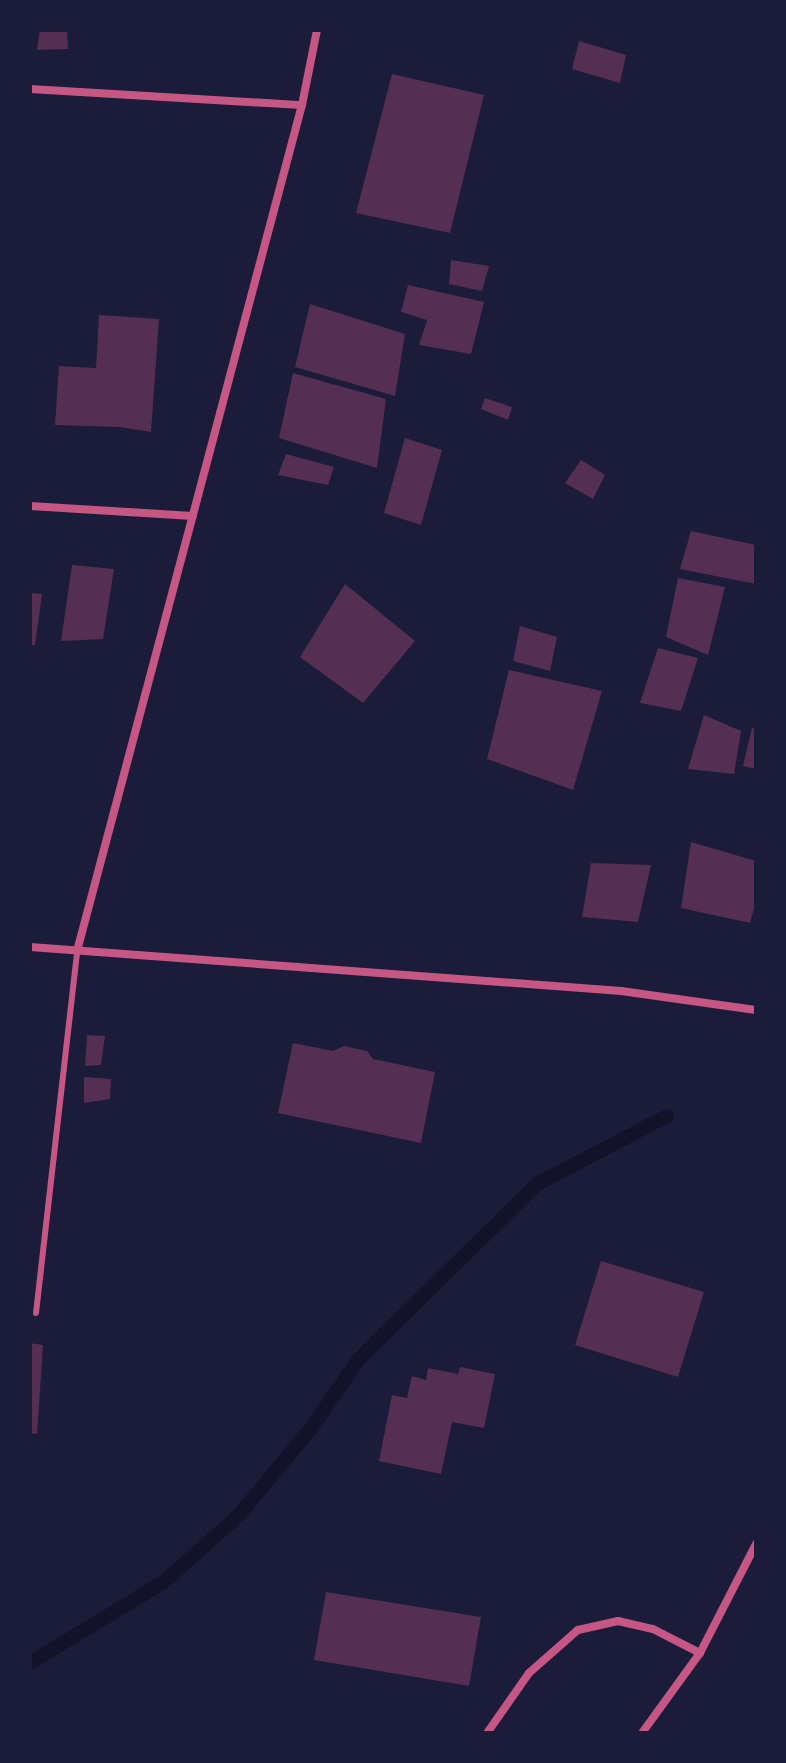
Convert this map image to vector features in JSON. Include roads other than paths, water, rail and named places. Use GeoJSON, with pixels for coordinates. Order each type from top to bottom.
{"type":"FeatureCollection","features":[{"type":"Feature","properties":{"kind":"street"},"geometry":{"type":"LineString","coordinates":[[77,951],[302,105],[317,30]]}},
{"type":"Feature","properties":{"kind":"street"},"geometry":{"type":"LineString","coordinates":[[30,89],[302,105]]}},
{"type":"Feature","properties":{"kind":"street"},"geometry":{"type":"LineString","coordinates":[[30,506],[193,516]]}},
{"type":"Feature","properties":{"kind":"street"},"geometry":{"type":"LineString","coordinates":[[30,947],[621,991],[756,1010]]}},
{"type":"Feature","properties":{"kind":"street"},"geometry":{"type":"LineString","coordinates":[[642,1733],[700,1653],[756,1544]]}},
{"type":"Feature","properties":{"kind":"street"},"geometry":{"type":"LineString","coordinates":[[487,1733],[529,1673],[578,1630],[618,1621],[653,1629],[700,1653]]}},
{"type":"Feature","properties":{"kind":"lane"},"geometry":{"type":"LineString","coordinates":[[36,1313],[77,951]]}},
{"type":"Feature","properties":{"kind":"waterway"},"geometry":{"type":"LineString","coordinates":[[30,1663],[165,1581],[239,1515],[312,1427],[358,1360],[537,1184],[667,1116]]}}]}
